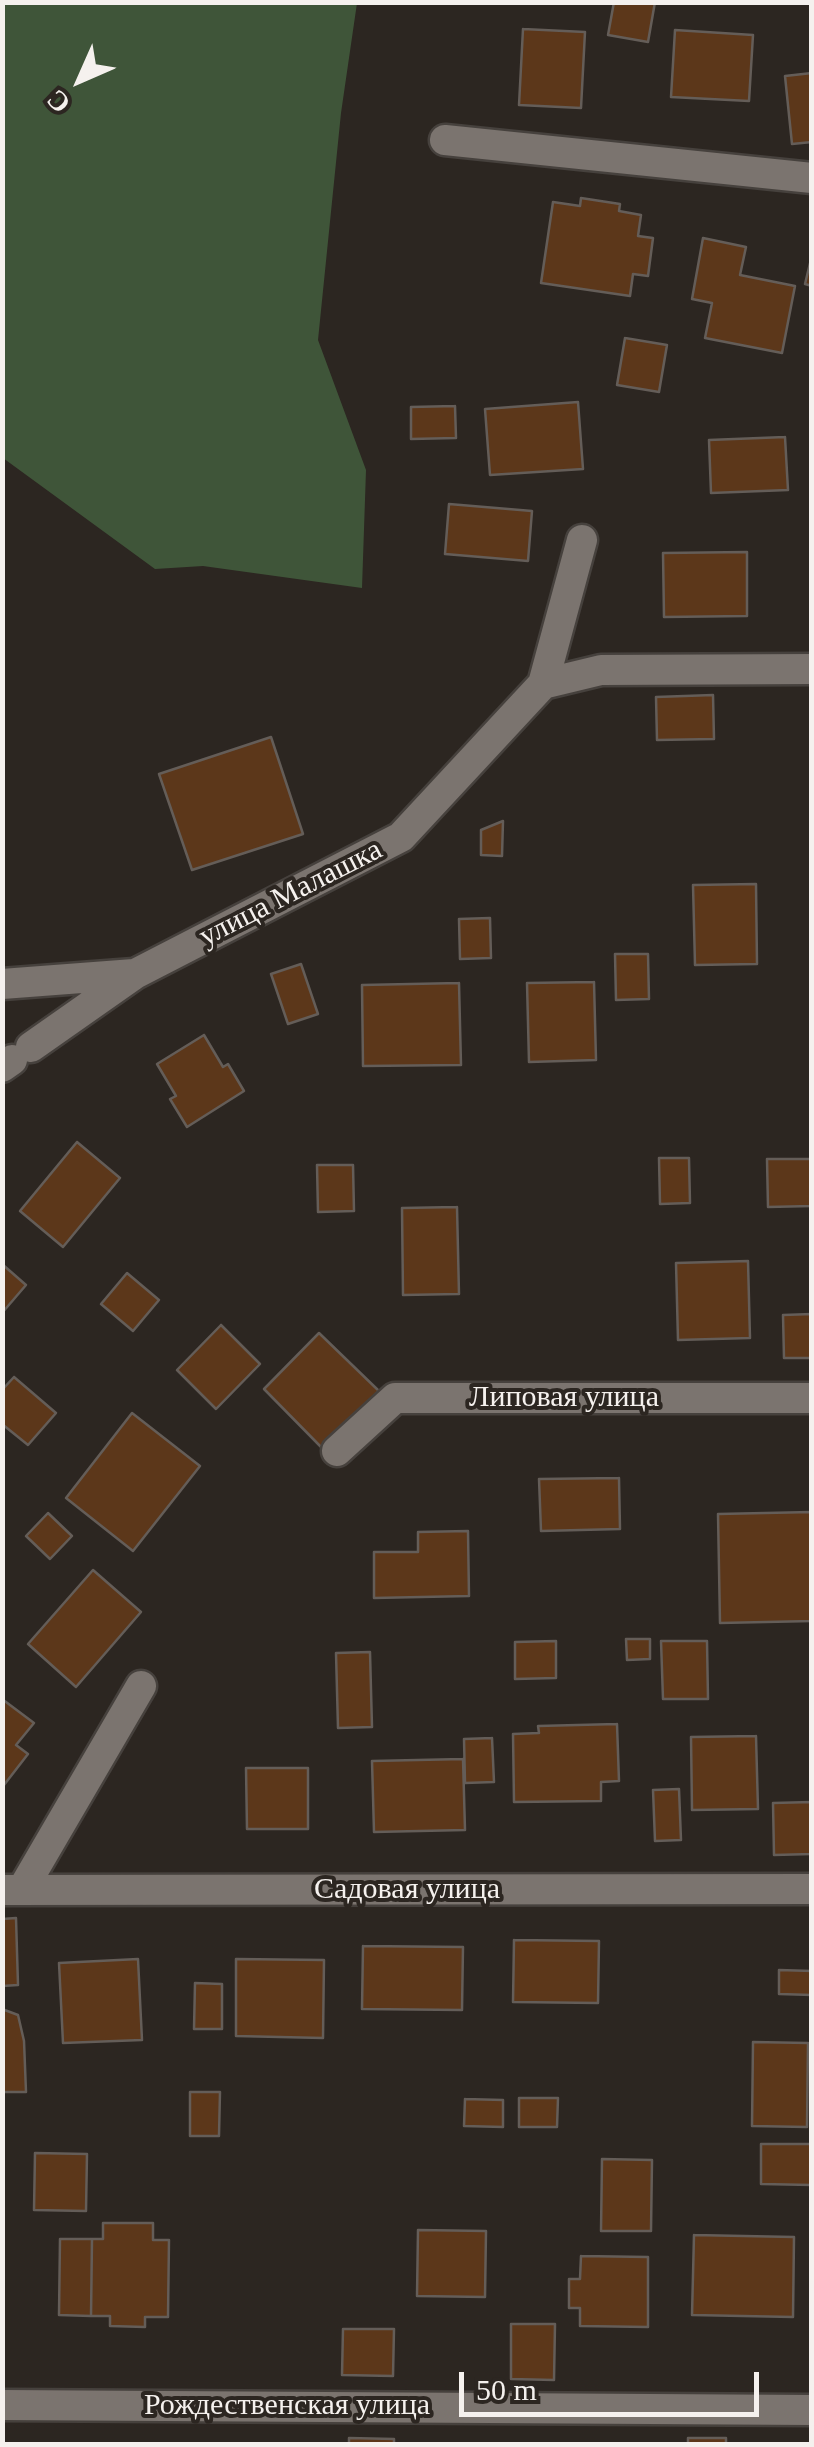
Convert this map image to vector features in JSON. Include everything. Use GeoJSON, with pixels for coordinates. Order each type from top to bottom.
{"type":"FeatureCollection","features":[{"type":"Feature","properties":{"kind":"street"},"geometry":{"type":"LineString","coordinates":[[446,140],[812,178]]}},
{"type":"Feature","properties":{"kind":"street"},"geometry":{"type":"LineString","coordinates":[[582,540],[543,684],[601,670],[812,669]]}},
{"type":"Feature","properties":{"kind":"street","name":"улица Малашка"},"geometry":{"type":"LineString","coordinates":[[15,1058],[135,974],[400,837],[543,684]]}},
{"type":"Feature","properties":{"kind":"street"},"geometry":{"type":"LineString","coordinates":[[2,984],[135,974]]}},
{"type":"Feature","properties":{"kind":"street","name":"Липовая улица"},"geometry":{"type":"LineString","coordinates":[[337,1451],[395,1398],[812,1398]]}},
{"type":"Feature","properties":{"kind":"street"},"geometry":{"type":"LineString","coordinates":[[12,1890],[141,1686]]}},
{"type":"Feature","properties":{"kind":"street","name":"Садовая улица"},"geometry":{"type":"LineString","coordinates":[[12,1890],[812,1890]]}},
{"type":"Feature","properties":{"kind":"street","name":"Рождественская улица"},"geometry":{"type":"LineString","coordinates":[[2,2405],[812,2410]]}},
{"type":"Feature","properties":{"kind":"green space"},"geometry":{"type":"Polygon","coordinates":[[[3,2],[357,3],[341,113],[318,340],[366,470],[362,588],[203,566],[155,569],[3,458],[3,2]]]}},
{"type":"Feature","properties":{"kind":"building"},"geometry":{"type":"Polygon","coordinates":[[[614,2],[655,2],[648,42],[608,35],[614,2]]]}},
{"type":"Feature","properties":{"kind":"building"},"geometry":{"type":"Polygon","coordinates":[[[523,29],[585,32],[581,108],[519,105],[523,29]]]}},
{"type":"Feature","properties":{"kind":"building"},"geometry":{"type":"Polygon","coordinates":[[[675,30],[753,35],[749,101],[671,97],[675,30]]]}},
{"type":"Feature","properties":{"kind":"building"},"geometry":{"type":"Polygon","coordinates":[[[812,73],[812,142],[792,144],[785,76],[812,73]]]}},
{"type":"Feature","properties":{"kind":"building"},"geometry":{"type":"Polygon","coordinates":[[[581,198],[620,204],[619,211],[641,215],[638,236],[653,238],[648,276],[633,274],[630,296],[541,283],[553,202],[580,206],[581,198]]]}},
{"type":"Feature","properties":{"kind":"building"},"geometry":{"type":"Polygon","coordinates":[[[703,238],[746,247],[740,275],[795,286],[782,353],[705,338],[712,303],[692,299],[703,238]]]}},
{"type":"Feature","properties":{"kind":"building"},"geometry":{"type":"Polygon","coordinates":[[[812,255],[812,286],[805,284],[812,255]]]}},
{"type":"Feature","properties":{"kind":"building"},"geometry":{"type":"Polygon","coordinates":[[[625,338],[667,345],[659,392],[617,385],[625,338]]]}},
{"type":"Feature","properties":{"kind":"building"},"geometry":{"type":"Polygon","coordinates":[[[578,402],[583,469],[490,475],[485,409],[578,402]]]}},
{"type":"Feature","properties":{"kind":"building"},"geometry":{"type":"Polygon","coordinates":[[[455,406],[456,438],[411,439],[411,407],[455,406]]]}},
{"type":"Feature","properties":{"kind":"building"},"geometry":{"type":"Polygon","coordinates":[[[785,437],[788,490],[711,493],[709,440],[785,437]]]}},
{"type":"Feature","properties":{"kind":"building"},"geometry":{"type":"Polygon","coordinates":[[[449,504],[532,511],[528,561],[445,554],[449,504]]]}},
{"type":"Feature","properties":{"kind":"building"},"geometry":{"type":"Polygon","coordinates":[[[747,552],[747,616],[664,617],[663,553],[747,552]]]}},
{"type":"Feature","properties":{"kind":"building"},"geometry":{"type":"Polygon","coordinates":[[[713,695],[714,739],[657,740],[656,697],[713,695]]]}},
{"type":"Feature","properties":{"kind":"building"},"geometry":{"type":"Polygon","coordinates":[[[271,737],[303,834],[192,870],[159,774],[271,737]]]}},
{"type":"Feature","properties":{"kind":"building"},"geometry":{"type":"Polygon","coordinates":[[[503,821],[502,856],[481,855],[481,830],[503,821]]]}},
{"type":"Feature","properties":{"kind":"building"},"geometry":{"type":"Polygon","coordinates":[[[756,884],[757,964],[695,965],[693,885],[756,884]]]}},
{"type":"Feature","properties":{"kind":"building"},"geometry":{"type":"Polygon","coordinates":[[[490,918],[491,958],[460,959],[459,919],[490,918]]]}},
{"type":"Feature","properties":{"kind":"building"},"geometry":{"type":"Polygon","coordinates":[[[615,954],[648,954],[649,999],[616,1000],[615,954]]]}},
{"type":"Feature","properties":{"kind":"building"},"geometry":{"type":"Polygon","coordinates":[[[301,964],[318,1014],[288,1024],[271,974],[301,964]]]}},
{"type":"Feature","properties":{"kind":"building"},"geometry":{"type":"Polygon","coordinates":[[[594,982],[596,1060],[529,1062],[527,983],[594,982]]]}},
{"type":"Feature","properties":{"kind":"building"},"geometry":{"type":"Polygon","coordinates":[[[459,983],[461,1065],[363,1066],[362,985],[459,983]]]}},
{"type":"Feature","properties":{"kind":"building"},"geometry":{"type":"Polygon","coordinates":[[[204,1035],[223,1067],[228,1064],[244,1091],[187,1127],[170,1099],[176,1096],[157,1064],[204,1035]]]}},
{"type":"Feature","properties":{"kind":"building"},"geometry":{"type":"Polygon","coordinates":[[[77,1142],[120,1178],[63,1247],[20,1211],[77,1142]]]}},
{"type":"Feature","properties":{"kind":"building"},"geometry":{"type":"Polygon","coordinates":[[[659,1158],[689,1158],[690,1203],[660,1204],[659,1158]]]}},
{"type":"Feature","properties":{"kind":"building"},"geometry":{"type":"Polygon","coordinates":[[[767,1159],[812,1159],[812,1206],[768,1207],[767,1159]]]}},
{"type":"Feature","properties":{"kind":"building"},"geometry":{"type":"Polygon","coordinates":[[[317,1165],[353,1165],[354,1211],[318,1212],[317,1165]]]}},
{"type":"Feature","properties":{"kind":"building"},"geometry":{"type":"Polygon","coordinates":[[[457,1207],[459,1294],[403,1295],[402,1208],[457,1207]]]}},
{"type":"Feature","properties":{"kind":"building"},"geometry":{"type":"Polygon","coordinates":[[[748,1261],[750,1338],[678,1340],[676,1263],[748,1261]]]}},
{"type":"Feature","properties":{"kind":"building"},"geometry":{"type":"Polygon","coordinates":[[[2,1264],[26,1285],[2,1313],[2,1264]]]}},
{"type":"Feature","properties":{"kind":"building"},"geometry":{"type":"Polygon","coordinates":[[[127,1273],[159,1300],[133,1331],[101,1304],[127,1273]]]}},
{"type":"Feature","properties":{"kind":"building"},"geometry":{"type":"Polygon","coordinates":[[[812,1314],[812,1358],[784,1358],[783,1315],[812,1314]]]}},
{"type":"Feature","properties":{"kind":"building"},"geometry":{"type":"Polygon","coordinates":[[[221,1325],[260,1364],[216,1409],[177,1370],[221,1325]]]}},
{"type":"Feature","properties":{"kind":"building"},"geometry":{"type":"Polygon","coordinates":[[[319,1333],[379,1391],[322,1448],[264,1389],[319,1333]]]}},
{"type":"Feature","properties":{"kind":"building"},"geometry":{"type":"Polygon","coordinates":[[[14,1377],[56,1413],[28,1445],[2,1424],[2,1390],[14,1377]]]}},
{"type":"Feature","properties":{"kind":"building"},"geometry":{"type":"Polygon","coordinates":[[[132,1413],[200,1466],[133,1551],[66,1498],[132,1413]]]}},
{"type":"Feature","properties":{"kind":"building"},"geometry":{"type":"Polygon","coordinates":[[[619,1478],[620,1529],[541,1531],[539,1479],[619,1478]]]}},
{"type":"Feature","properties":{"kind":"building"},"geometry":{"type":"Polygon","coordinates":[[[812,1512],[812,1621],[720,1623],[718,1514],[812,1512]]]}},
{"type":"Feature","properties":{"kind":"building"},"geometry":{"type":"Polygon","coordinates":[[[48,1513],[72,1536],[50,1559],[26,1536],[48,1513]]]}},
{"type":"Feature","properties":{"kind":"building"},"geometry":{"type":"Polygon","coordinates":[[[468,1531],[469,1596],[374,1598],[374,1552],[418,1552],[418,1532],[468,1531]]]}},
{"type":"Feature","properties":{"kind":"building"},"geometry":{"type":"Polygon","coordinates":[[[93,1570],[141,1612],[76,1687],[28,1644],[93,1570]]]}},
{"type":"Feature","properties":{"kind":"building"},"geometry":{"type":"Polygon","coordinates":[[[626,1639],[650,1639],[650,1659],[627,1660],[626,1639]]]}},
{"type":"Feature","properties":{"kind":"building"},"geometry":{"type":"Polygon","coordinates":[[[556,1641],[556,1678],[515,1679],[515,1642],[556,1641]]]}},
{"type":"Feature","properties":{"kind":"building"},"geometry":{"type":"Polygon","coordinates":[[[661,1641],[707,1641],[708,1699],[663,1699],[661,1641]]]}},
{"type":"Feature","properties":{"kind":"building"},"geometry":{"type":"Polygon","coordinates":[[[370,1652],[372,1727],[338,1728],[336,1653],[370,1652]]]}},
{"type":"Feature","properties":{"kind":"building"},"geometry":{"type":"Polygon","coordinates":[[[2,1699],[34,1723],[16,1745],[28,1754],[4,1785],[2,1699]]]}},
{"type":"Feature","properties":{"kind":"building"},"geometry":{"type":"Polygon","coordinates":[[[617,1724],[619,1781],[601,1782],[601,1801],[514,1802],[513,1734],[539,1733],[538,1726],[617,1724]]]}},
{"type":"Feature","properties":{"kind":"building"},"geometry":{"type":"Polygon","coordinates":[[[756,1736],[758,1809],[692,1810],[691,1737],[756,1736]]]}},
{"type":"Feature","properties":{"kind":"building"},"geometry":{"type":"Polygon","coordinates":[[[492,1738],[494,1782],[465,1783],[464,1739],[492,1738]]]}},
{"type":"Feature","properties":{"kind":"building"},"geometry":{"type":"Polygon","coordinates":[[[463,1759],[465,1830],[374,1832],[372,1761],[463,1759]]]}},
{"type":"Feature","properties":{"kind":"building"},"geometry":{"type":"Polygon","coordinates":[[[246,1768],[308,1768],[308,1829],[247,1829],[246,1768]]]}},
{"type":"Feature","properties":{"kind":"building"},"geometry":{"type":"Polygon","coordinates":[[[679,1789],[681,1840],[655,1841],[653,1790],[679,1789]]]}},
{"type":"Feature","properties":{"kind":"building"},"geometry":{"type":"Polygon","coordinates":[[[812,1802],[812,1854],[774,1855],[773,1803],[812,1802]]]}},
{"type":"Feature","properties":{"kind":"building"},"geometry":{"type":"Polygon","coordinates":[[[16,1918],[18,1985],[2,1986],[2,1919],[16,1918]]]}},
{"type":"Feature","properties":{"kind":"building"},"geometry":{"type":"Polygon","coordinates":[[[514,1940],[599,1941],[598,2003],[513,2002],[514,1940]]]}},
{"type":"Feature","properties":{"kind":"building"},"geometry":{"type":"Polygon","coordinates":[[[363,1946],[463,1947],[462,2010],[362,2009],[363,1946]]]}},
{"type":"Feature","properties":{"kind":"building"},"geometry":{"type":"Polygon","coordinates":[[[138,1959],[142,2040],[63,2043],[59,1963],[138,1959]]]}},
{"type":"Feature","properties":{"kind":"building"},"geometry":{"type":"Polygon","coordinates":[[[236,1959],[324,1960],[323,2038],[236,2036],[236,1959]]]}},
{"type":"Feature","properties":{"kind":"building"},"geometry":{"type":"Polygon","coordinates":[[[779,1970],[812,1971],[812,1995],[779,1994],[779,1970]]]}},
{"type":"Feature","properties":{"kind":"building"},"geometry":{"type":"Polygon","coordinates":[[[195,1983],[222,1984],[222,2029],[194,2029],[195,1983]]]}},
{"type":"Feature","properties":{"kind":"building"},"geometry":{"type":"Polygon","coordinates":[[[2,2009],[18,2015],[24,2041],[26,2092],[2,2092],[2,2009]]]}},
{"type":"Feature","properties":{"kind":"building"},"geometry":{"type":"Polygon","coordinates":[[[753,2042],[808,2043],[807,2127],[752,2126],[753,2042]]]}},
{"type":"Feature","properties":{"kind":"building"},"geometry":{"type":"Polygon","coordinates":[[[190,2092],[220,2092],[219,2136],[190,2136],[190,2092]]]}},
{"type":"Feature","properties":{"kind":"building"},"geometry":{"type":"Polygon","coordinates":[[[519,2098],[558,2098],[557,2127],[519,2127],[519,2098]]]}},
{"type":"Feature","properties":{"kind":"building"},"geometry":{"type":"Polygon","coordinates":[[[465,2099],[503,2100],[503,2127],[464,2126],[465,2099]]]}},
{"type":"Feature","properties":{"kind":"building"},"geometry":{"type":"Polygon","coordinates":[[[761,2144],[812,2144],[812,2185],[761,2184],[761,2144]]]}},
{"type":"Feature","properties":{"kind":"building"},"geometry":{"type":"Polygon","coordinates":[[[35,2153],[87,2154],[86,2211],[34,2210],[35,2153]]]}},
{"type":"Feature","properties":{"kind":"building"},"geometry":{"type":"Polygon","coordinates":[[[602,2159],[652,2160],[651,2231],[601,2231],[602,2159]]]}},
{"type":"Feature","properties":{"kind":"building"},"geometry":{"type":"Polygon","coordinates":[[[103,2223],[153,2223],[153,2240],[169,2240],[168,2317],[145,2317],[145,2327],[110,2326],[110,2316],[91,2316],[92,2239],[103,2239],[103,2223]]]}},
{"type":"Feature","properties":{"kind":"building"},"geometry":{"type":"Polygon","coordinates":[[[418,2230],[486,2231],[485,2297],[417,2296],[418,2230]]]}},
{"type":"Feature","properties":{"kind":"building"},"geometry":{"type":"Polygon","coordinates":[[[694,2235],[794,2237],[793,2317],[692,2315],[694,2235]]]}},
{"type":"Feature","properties":{"kind":"building"},"geometry":{"type":"Polygon","coordinates":[[[60,2239],[92,2239],[91,2316],[59,2315],[60,2239]]]}},
{"type":"Feature","properties":{"kind":"building"},"geometry":{"type":"Polygon","coordinates":[[[581,2256],[648,2257],[648,2327],[580,2326],[580,2308],[569,2308],[569,2279],[580,2279],[581,2256]]]}},
{"type":"Feature","properties":{"kind":"building"},"geometry":{"type":"Polygon","coordinates":[[[511,2324],[555,2324],[554,2380],[511,2379],[511,2324]]]}},
{"type":"Feature","properties":{"kind":"building"},"geometry":{"type":"Polygon","coordinates":[[[343,2329],[394,2329],[393,2376],[342,2375],[343,2329]]]}},
{"type":"Feature","properties":{"kind":"building"},"geometry":{"type":"Polygon","coordinates":[[[349,2438],[394,2439],[394,2444],[349,2444],[349,2438]]]}},
{"type":"Feature","properties":{"kind":"building"},"geometry":{"type":"Polygon","coordinates":[[[688,2438],[726,2438],[726,2444],[688,2444],[688,2438]]]}}]}
